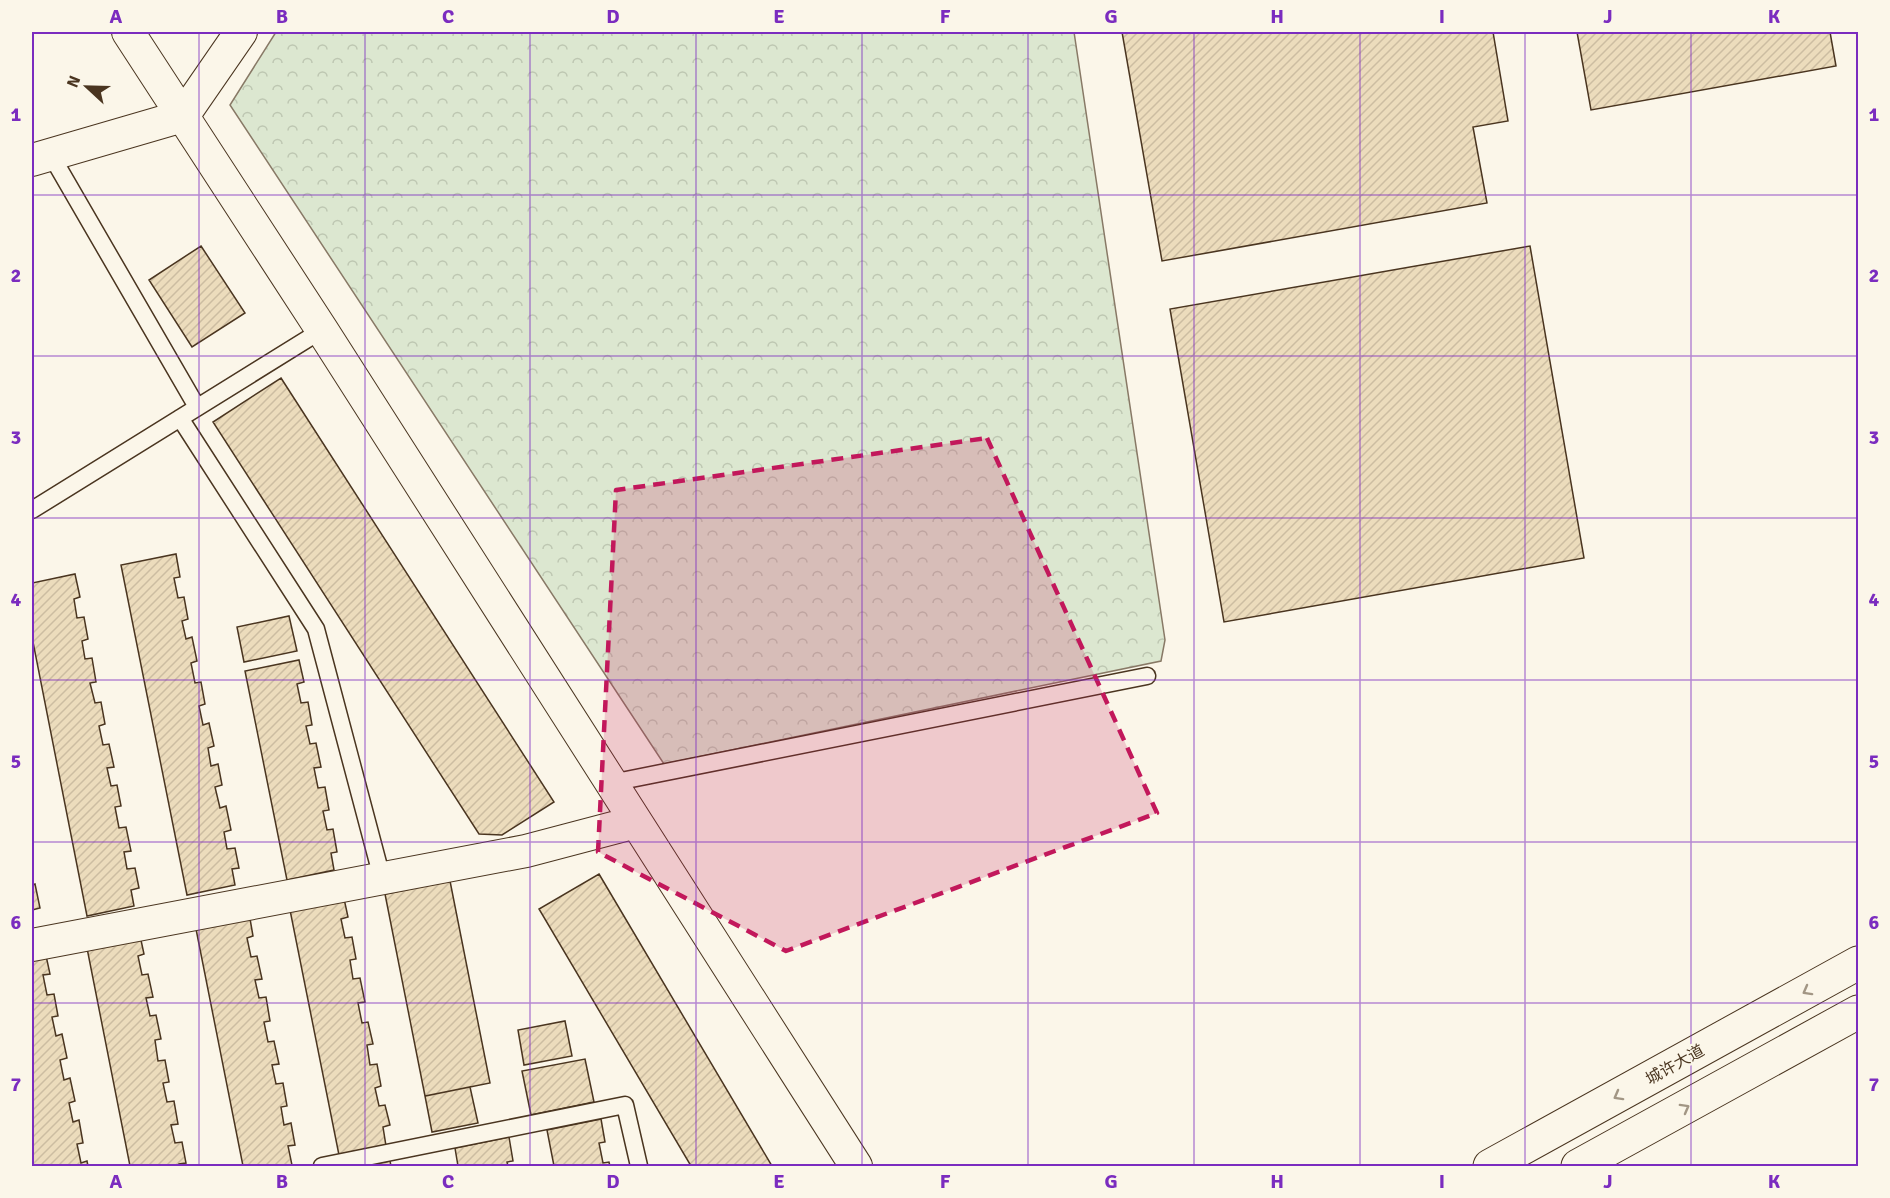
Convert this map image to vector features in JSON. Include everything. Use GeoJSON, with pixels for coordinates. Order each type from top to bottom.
{"type":"FeatureCollection","features":[{"type":"Feature","properties":{"kind":"main road","name":"城许大道"},"geometry":{"type":"LineString","coordinates":[[1491,1167],[1858,963]]}},
{"type":"Feature","properties":{"kind":"main road"},"geometry":{"type":"LineString","coordinates":[[1578,1167],[1858,1012]]}},
{"type":"Feature","properties":{"kind":"street"},"geometry":{"type":"LineString","coordinates":[[128,32],[322,330],[855,1167]]}},
{"type":"Feature","properties":{"kind":"street"},"geometry":{"type":"LineString","coordinates":[[41,158],[183,116],[241,32]]}},
{"type":"Feature","properties":{"kind":"street"},"geometry":{"type":"LineString","coordinates":[[32,945],[526,851],[636,822]]}},
{"type":"Feature","properties":{"kind":"lane"},"geometry":{"type":"LineString","coordinates":[[41,158],[197,407]]}},
{"type":"Feature","properties":{"kind":"lane"},"geometry":{"type":"LineString","coordinates":[[32,510],[322,330]]}},
{"type":"Feature","properties":{"kind":"lane"},"geometry":{"type":"LineString","coordinates":[[180,418],[316,629],[382,878]]}},
{"type":"Feature","properties":{"kind":"lane"},"geometry":{"type":"LineString","coordinates":[[611,783],[1147,676]]}},
{"type":"Feature","properties":{"kind":"lane"},"geometry":{"type":"LineString","coordinates":[[322,1167],[625,1105],[639,1167]]}},
{"type":"Feature","properties":{"kind":"highlighted area"},"geometry":{"type":"Polygon","coordinates":[[[987,438],[1157,813],[786,951],[598,852],[616,490],[987,438]]]}},
{"type":"Feature","properties":{"kind":"green space"},"geometry":{"type":"Polygon","coordinates":[[[276,32],[1074,32],[1165,640],[1161,661],[664,764],[230,105],[276,32]]]}},
{"type":"Feature","properties":{"kind":"building"},"geometry":{"type":"Polygon","coordinates":[[[1122,32],[1493,32],[1508,121],[1473,127],[1487,203],[1162,261],[1122,32]]]}},
{"type":"Feature","properties":{"kind":"building"},"geometry":{"type":"Polygon","coordinates":[[[1577,32],[1830,32],[1836,66],[1591,110],[1577,32]]]}},
{"type":"Feature","properties":{"kind":"building"},"geometry":{"type":"Polygon","coordinates":[[[201,246],[245,313],[192,347],[149,280],[201,246]]]}},
{"type":"Feature","properties":{"kind":"building"},"geometry":{"type":"Polygon","coordinates":[[[1530,246],[1584,558],[1224,622],[1170,309],[1530,246]]]}},
{"type":"Feature","properties":{"kind":"building"},"geometry":{"type":"Polygon","coordinates":[[[281,378],[554,802],[502,835],[479,834],[213,422],[281,378]]]}},
{"type":"Feature","properties":{"kind":"building"},"geometry":{"type":"Polygon","coordinates":[[[176,554],[180,577],[174,578],[178,598],[184,597],[188,619],[182,621],[186,639],[192,637],[197,661],[191,663],[195,683],[201,682],[205,704],[199,706],[203,725],[209,723],[214,746],[208,748],[211,766],[218,764],[222,785],[215,787],[220,808],[226,806],[231,830],[224,832],[227,849],[235,848],[239,868],[232,869],[235,885],[187,895],[121,565],[176,554]]]}},
{"type":"Feature","properties":{"kind":"building"},"geometry":{"type":"Polygon","coordinates":[[[75,574],[80,597],[74,599],[77,618],[84,617],[88,639],[82,641],[85,659],[92,658],[96,682],[90,683],[95,703],[101,702],[105,724],[99,726],[103,745],[109,744],[114,767],[107,768],[111,786],[117,785],[121,806],[115,807],[119,828],[126,827],[131,851],[124,852],[127,869],[135,868],[139,888],[131,890],[134,906],[87,916],[32,637],[32,583],[75,574]]]}},
{"type":"Feature","properties":{"kind":"building"},"geometry":{"type":"Polygon","coordinates":[[[289,616],[297,651],[244,662],[237,627],[289,616]]]}},
{"type":"Feature","properties":{"kind":"building"},"geometry":{"type":"Polygon","coordinates":[[[299,660],[304,682],[297,684],[301,703],[308,702],[312,725],[306,726],[310,744],[316,743],[321,767],[314,768],[318,788],[325,787],[329,810],[323,811],[327,830],[333,829],[337,852],[331,853],[334,870],[287,880],[245,671],[299,660]]]}},
{"type":"Feature","properties":{"kind":"building"},"geometry":{"type":"Polygon","coordinates":[[[599,874],[772,1166],[691,1166],[539,909],[599,874]]]}},
{"type":"Feature","properties":{"kind":"building"},"geometry":{"type":"Polygon","coordinates":[[[450,881],[490,1083],[425,1096],[385,894],[450,881]]]}},
{"type":"Feature","properties":{"kind":"building"},"geometry":{"type":"Polygon","coordinates":[[[35,884],[40,908],[32,910],[32,885],[35,884]]]}},
{"type":"Feature","properties":{"kind":"building"},"geometry":{"type":"Polygon","coordinates":[[[343,894],[348,917],[341,919],[345,938],[352,937],[356,959],[350,960],[353,979],[360,978],[365,1002],[358,1003],[362,1023],[368,1022],[373,1044],[367,1045],[370,1065],[377,1064],[381,1086],[375,1088],[379,1106],[385,1105],[390,1125],[383,1127],[386,1146],[339,1155],[289,905],[343,894]]]}},
{"type":"Feature","properties":{"kind":"building"},"geometry":{"type":"Polygon","coordinates":[[[249,913],[253,936],[247,938],[251,957],[257,956],[262,979],[255,980],[259,998],[266,997],[270,1021],[264,1022],[268,1042],[274,1041],[279,1064],[272,1065],[276,1084],[283,1083],[287,1106],[281,1107],[284,1125],[291,1123],[295,1145],[288,1146],[292,1165],[243,1166],[195,924],[249,913]]]}},
{"type":"Feature","properties":{"kind":"building"},"geometry":{"type":"Polygon","coordinates":[[[139,931],[144,954],[138,956],[142,975],[148,974],[153,997],[146,998],[150,1016],[156,1015],[161,1039],[155,1040],[158,1061],[165,1060],[169,1082],[163,1083],[167,1102],[174,1101],[178,1124],[171,1125],[175,1143],[182,1142],[186,1163],[179,1164],[179,1166],[130,1166],[86,943],[139,931]]]}},
{"type":"Feature","properties":{"kind":"building"},"geometry":{"type":"Polygon","coordinates":[[[45,951],[50,974],[43,975],[47,995],[54,994],[58,1016],[52,1017],[56,1036],[62,1034],[67,1058],[60,1060],[64,1080],[70,1078],[75,1101],[69,1103],[73,1122],[79,1120],[83,1143],[77,1144],[81,1163],[87,1161],[88,1166],[32,1166],[32,953],[45,951]]]}},
{"type":"Feature","properties":{"kind":"building"},"geometry":{"type":"Polygon","coordinates":[[[565,1021],[572,1056],[524,1065],[518,1030],[565,1021]]]}},
{"type":"Feature","properties":{"kind":"building"},"geometry":{"type":"Polygon","coordinates":[[[585,1059],[594,1102],[531,1115],[522,1071],[585,1059]]]}},
{"type":"Feature","properties":{"kind":"building"},"geometry":{"type":"Polygon","coordinates":[[[470,1087],[478,1123],[432,1132],[425,1096],[470,1087]]]}},
{"type":"Feature","properties":{"kind":"building"},"geometry":{"type":"Polygon","coordinates":[[[601,1119],[605,1142],[599,1143],[603,1163],[609,1162],[610,1166],[554,1166],[547,1130],[601,1119]]]}},
{"type":"Feature","properties":{"kind":"building"},"geometry":{"type":"Polygon","coordinates":[[[509,1137],[513,1161],[507,1162],[508,1166],[458,1166],[455,1148],[509,1137]]]}},
{"type":"Feature","properties":{"kind":"building"},"geometry":{"type":"Polygon","coordinates":[[[390,1161],[391,1166],[365,1166],[390,1161]]]}}]}
